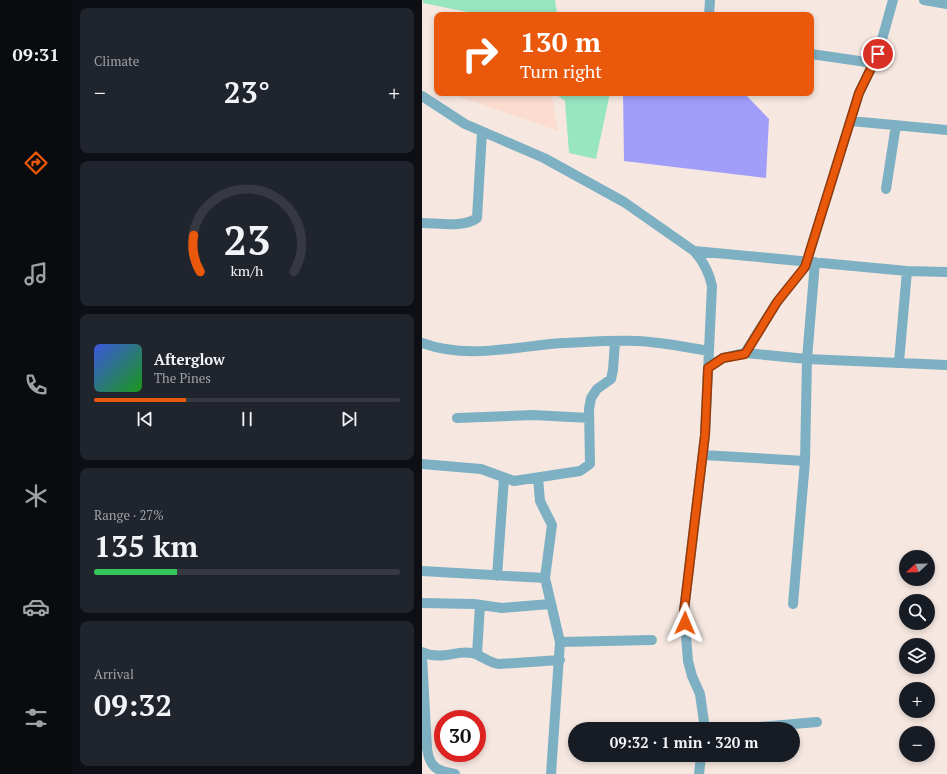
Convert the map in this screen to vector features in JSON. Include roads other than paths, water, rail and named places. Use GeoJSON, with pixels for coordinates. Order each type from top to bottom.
{"type":"FeatureCollection","features":[{"type":"Feature","properties":{"kind":"street"},"geometry":{"type":"LineString","coordinates":[[709,12],[710,0]]}},
{"type":"Feature","properties":{"kind":"street"},"geometry":{"type":"LineString","coordinates":[[792,604],[805,461],[811,262],[850,121],[859,93],[878,54],[893,0]]}},
{"type":"Feature","properties":{"kind":"street"},"geometry":{"type":"LineString","coordinates":[[924,0],[947,4]]}},
{"type":"Feature","properties":{"kind":"street"},"geometry":{"type":"LineString","coordinates":[[814,54],[873,63]]}},
{"type":"Feature","properties":{"kind":"street"},"geometry":{"type":"LineString","coordinates":[[422,96],[465,124],[544,158],[624,202],[694,252],[702,260],[709,273],[712,286],[705,435],[684,611],[688,661],[692,676],[700,694],[704,722]]}},
{"type":"Feature","properties":{"kind":"street"},"geometry":{"type":"LineString","coordinates":[[850,121],[947,130]]}},
{"type":"Feature","properties":{"kind":"street"},"geometry":{"type":"LineString","coordinates":[[886,189],[896,125]]}},
{"type":"Feature","properties":{"kind":"street"},"geometry":{"type":"LineString","coordinates":[[422,223],[472,222],[477,218],[482,132]]}},
{"type":"Feature","properties":{"kind":"street"},"geometry":{"type":"LineString","coordinates":[[694,252],[907,271],[947,272]]}},
{"type":"Feature","properties":{"kind":"street"},"geometry":{"type":"LineString","coordinates":[[745,354],[777,302],[805,267],[811,262]]}},
{"type":"Feature","properties":{"kind":"street"},"geometry":{"type":"LineString","coordinates":[[899,362],[907,271]]}},
{"type":"Feature","properties":{"kind":"street"},"geometry":{"type":"LineString","coordinates":[[422,343],[439,350],[464,352],[520,349],[563,343],[615,342],[653,342],[709,351]]}},
{"type":"Feature","properties":{"kind":"street"},"geometry":{"type":"LineString","coordinates":[[422,464],[481,469],[514,481],[580,472],[587,468],[590,464],[591,454],[589,418],[590,398],[597,389],[611,378],[615,342]]}},
{"type":"Feature","properties":{"kind":"street"},"geometry":{"type":"LineString","coordinates":[[708,368],[723,358],[745,354],[807,359],[947,365]]}},
{"type":"Feature","properties":{"kind":"street"},"geometry":{"type":"LineString","coordinates":[[457,418],[533,415],[589,418]]}},
{"type":"Feature","properties":{"kind":"street"},"geometry":{"type":"LineString","coordinates":[[703,455],[805,461]]}},
{"type":"Feature","properties":{"kind":"street"},"geometry":{"type":"LineString","coordinates":[[497,576],[504,478]]}},
{"type":"Feature","properties":{"kind":"street"},"geometry":{"type":"LineString","coordinates":[[538,478],[540,501],[552,525],[545,578],[560,642],[560,660],[551,774]]}},
{"type":"Feature","properties":{"kind":"street"},"geometry":{"type":"LineString","coordinates":[[422,570],[545,578]]}},
{"type":"Feature","properties":{"kind":"street"},"geometry":{"type":"LineString","coordinates":[[422,603],[480,605],[502,608],[550,604]]}},
{"type":"Feature","properties":{"kind":"street"},"geometry":{"type":"LineString","coordinates":[[477,654],[480,605]]}},
{"type":"Feature","properties":{"kind":"street"},"geometry":{"type":"LineString","coordinates":[[560,642],[652,640]]}},
{"type":"Feature","properties":{"kind":"street"},"geometry":{"type":"LineString","coordinates":[[422,652],[439,657],[470,653],[477,654],[490,663],[499,664],[560,660]]}},
{"type":"Feature","properties":{"kind":"street"},"geometry":{"type":"LineString","coordinates":[[422,656],[429,762],[437,769],[455,774]]}},
{"type":"Feature","properties":{"kind":"street"},"geometry":{"type":"LineString","coordinates":[[800,723],[817,722]]}},
{"type":"Feature","properties":{"kind":"street"},"geometry":{"type":"LineString","coordinates":[[701,762],[702,772]]}}]}
